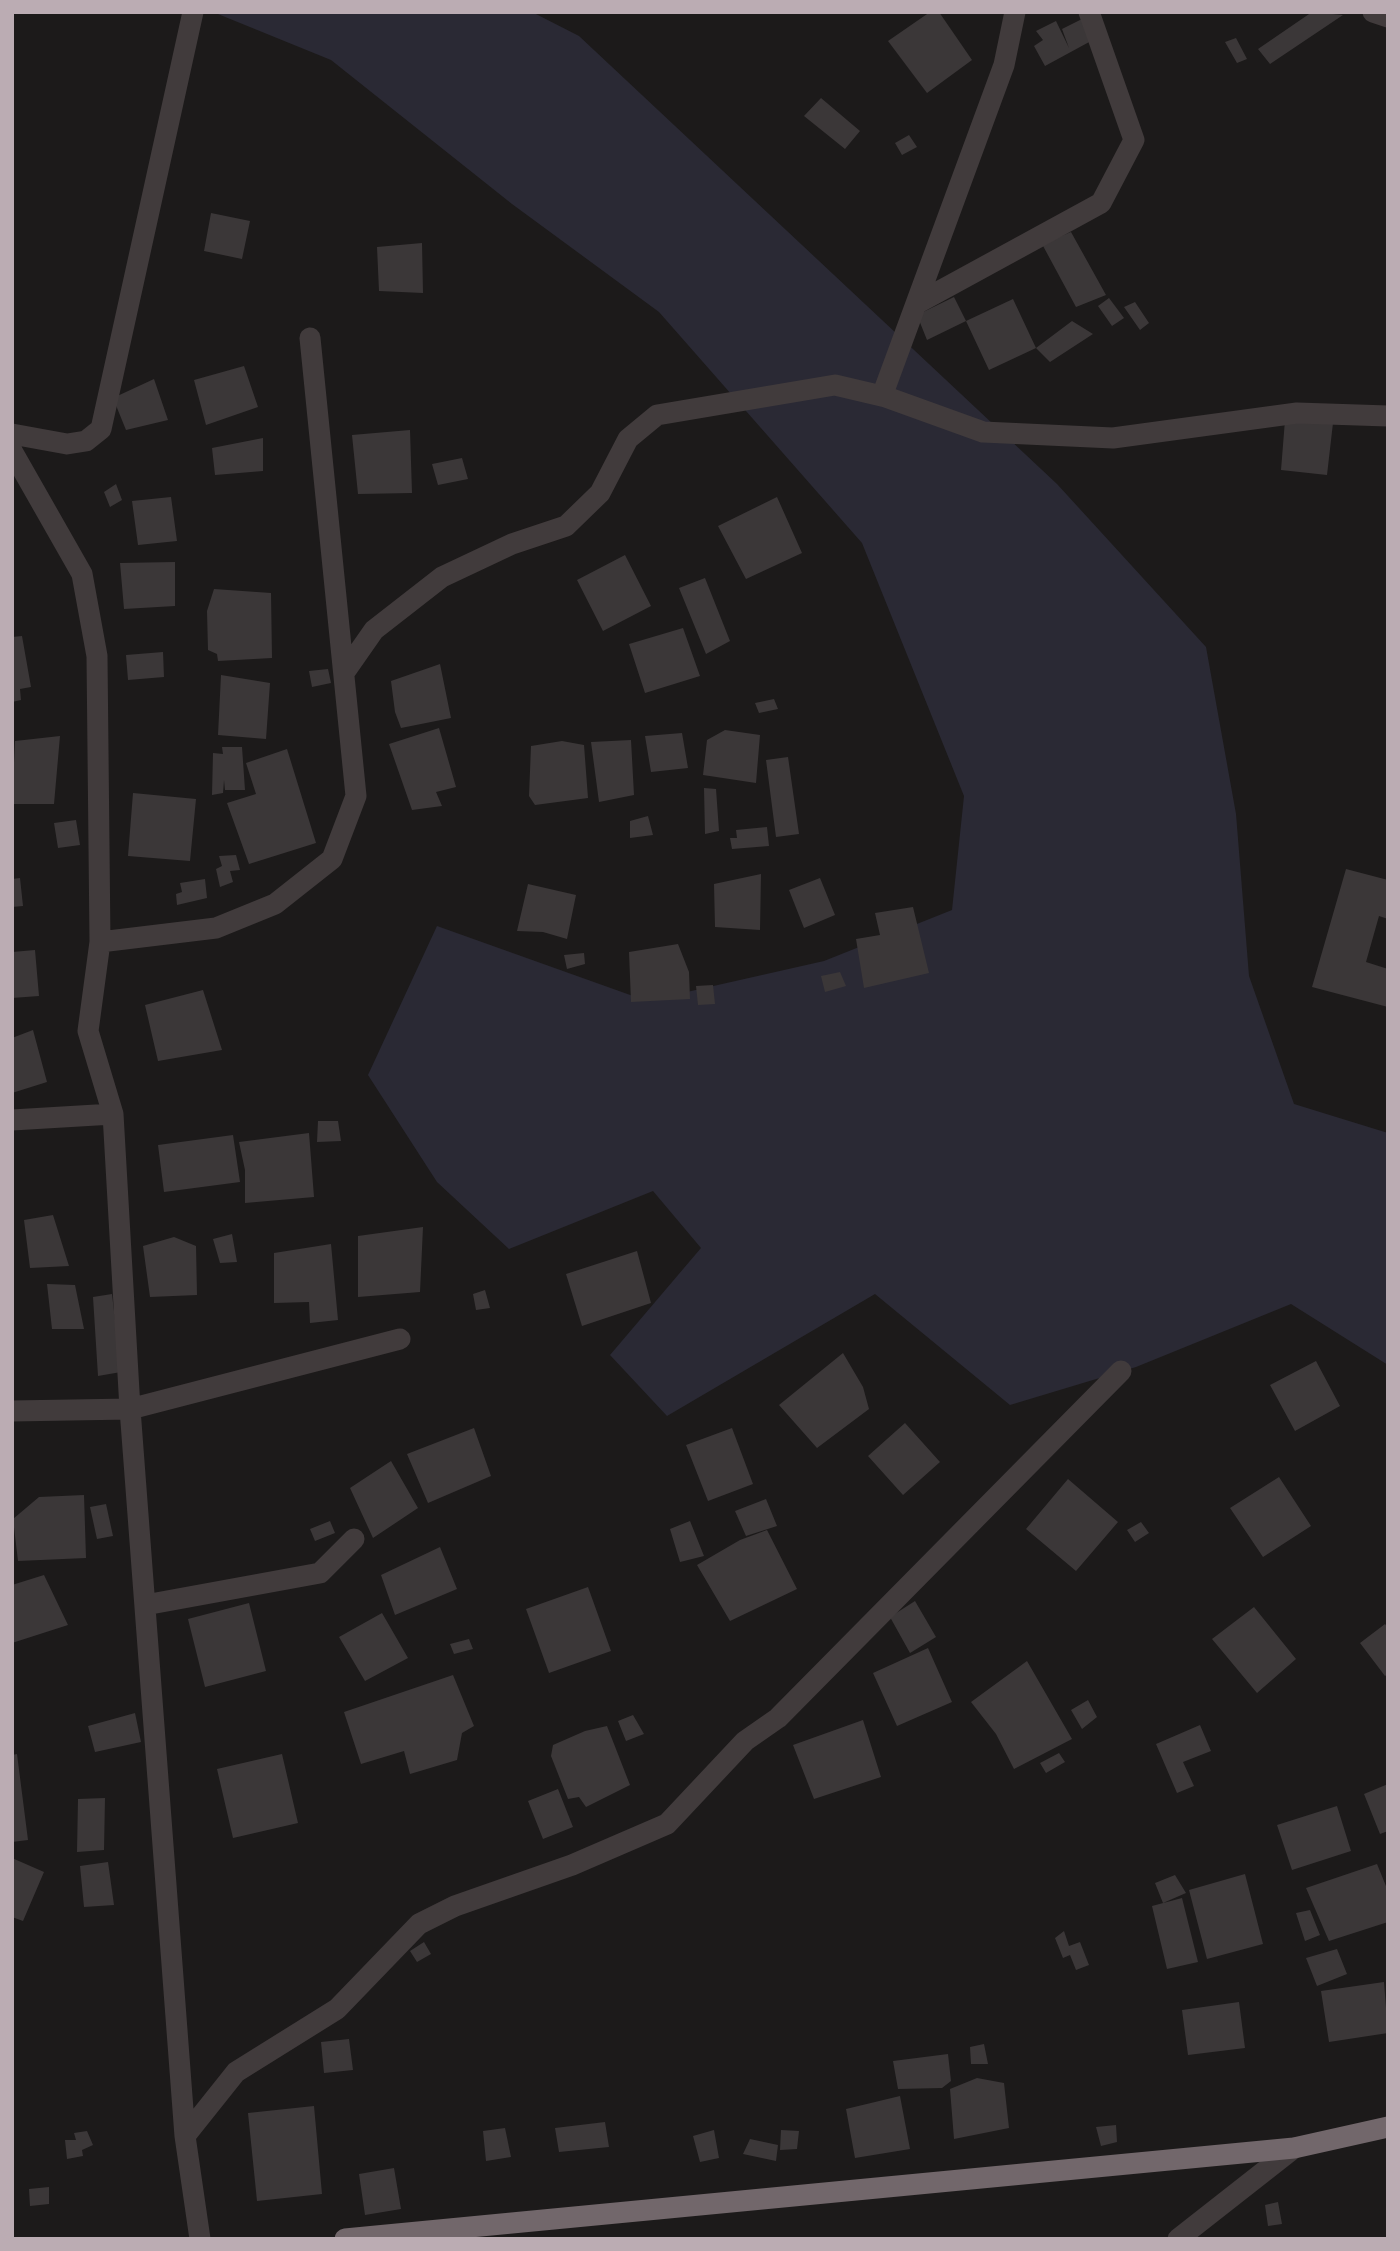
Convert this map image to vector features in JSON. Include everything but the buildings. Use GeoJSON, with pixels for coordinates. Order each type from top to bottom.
{"type":"FeatureCollection","features":[{"type":"Feature","properties":{"kind":"highway"},"geometry":{"type":"LineString","coordinates":[[345,2239],[1294,2148],[1388,2127]]}},
{"type":"Feature","properties":{"kind":"street"},"geometry":{"type":"LineString","coordinates":[[12,434],[67,444],[86,441],[101,429],[193,12]]}},
{"type":"Feature","properties":{"kind":"street"},"geometry":{"type":"LineString","coordinates":[[882,396],[1004,65],[1015,12]]}},
{"type":"Feature","properties":{"kind":"street"},"geometry":{"type":"LineString","coordinates":[[916,304],[1101,203],[1133,141],[1089,12]]}},
{"type":"Feature","properties":{"kind":"street"},"geometry":{"type":"LineString","coordinates":[[1373,12],[1388,17]]}},
{"type":"Feature","properties":{"kind":"street"},"geometry":{"type":"LineString","coordinates":[[100,942],[216,928],[275,904],[332,859],[356,796],[310,338]]}},
{"type":"Feature","properties":{"kind":"street"},"geometry":{"type":"LineString","coordinates":[[344,673],[374,630],[442,577],[512,544],[566,526],[600,493],[628,439],[657,415],[835,384],[882,396],[983,432],[1113,438],[1297,413],[1388,416]]}},
{"type":"Feature","properties":{"kind":"street"},"geometry":{"type":"LineString","coordinates":[[12,451],[82,574],[97,656],[100,942],[88,1031],[113,1114],[130,1409],[185,2136],[200,2239]]}},
{"type":"Feature","properties":{"kind":"street"},"geometry":{"type":"LineString","coordinates":[[12,1120],[113,1114]]}},
{"type":"Feature","properties":{"kind":"street"},"geometry":{"type":"LineString","coordinates":[[12,1411],[130,1409],[400,1339]]}},
{"type":"Feature","properties":{"kind":"street"},"geometry":{"type":"LineString","coordinates":[[185,2136],[236,2072],[337,2009],[419,1924],[455,1906],[572,1865],[667,1824],[745,1741],[778,1718],[1121,1371]]}},
{"type":"Feature","properties":{"kind":"street"},"geometry":{"type":"LineString","coordinates":[[145,1605],[320,1573],[354,1539]]}},
{"type":"Feature","properties":{"kind":"street"},"geometry":{"type":"LineString","coordinates":[[1178,2239],[1294,2148]]}},
{"type":"Feature","properties":{"kind":"shaded area"},"geometry":{"type":"Polygon","coordinates":[[[213,12],[532,12],[579,36],[1057,484],[1206,647],[1236,814],[1249,976],[1294,1104],[1388,1133],[1388,1365],[1291,1304],[1136,1367],[1010,1405],[875,1294],[667,1416],[610,1355],[701,1248],[653,1191],[509,1249],[437,1182],[368,1075],[437,926],[647,1001],[824,961],[952,910],[964,796],[862,543],[659,312],[512,204],[331,60],[213,12]]]}}]}
